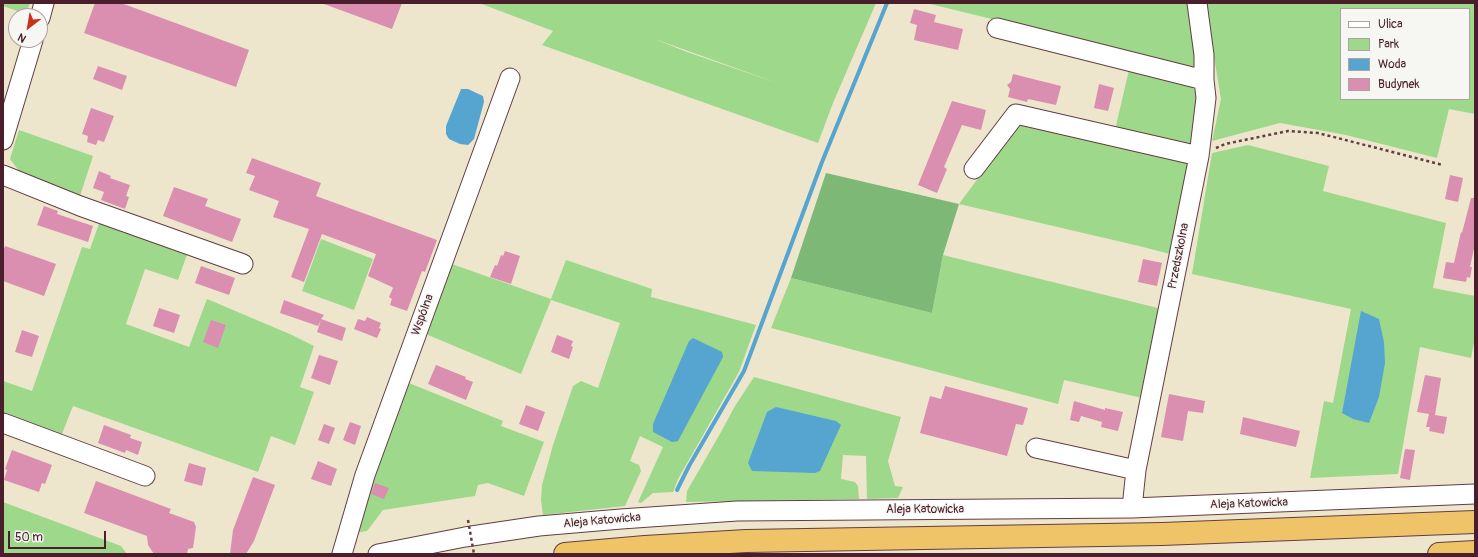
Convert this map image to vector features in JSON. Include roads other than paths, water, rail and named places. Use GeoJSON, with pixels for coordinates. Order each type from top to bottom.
{"type":"FeatureCollection","features":[{"type":"Feature","properties":{"kind":"highway"},"geometry":{"type":"LineString","coordinates":[[565,554],[645,546],[746,541],[1241,532],[1475,522]]}},
{"type":"Feature","properties":{"kind":"highway"},"geometry":{"type":"LineString","coordinates":[[1439,554],[1475,552]]}},
{"type":"Feature","properties":{"kind":"street","name":"Przedszkolna"},"geometry":{"type":"LineString","coordinates":[[1132,508],[1136,470],[1199,156],[1206,98],[1204,55],[1197,3]]}},
{"type":"Feature","properties":{"kind":"street"},"geometry":{"type":"LineString","coordinates":[[997,28],[1204,80]]}},
{"type":"Feature","properties":{"kind":"street"},"geometry":{"type":"LineString","coordinates":[[3,140],[31,48]]}},
{"type":"Feature","properties":{"kind":"street","name":"Wspólna"},"geometry":{"type":"LineString","coordinates":[[342,554],[366,474],[510,78]]}},
{"type":"Feature","properties":{"kind":"street"},"geometry":{"type":"LineString","coordinates":[[974,169],[1016,114],[1199,156]]}},
{"type":"Feature","properties":{"kind":"street"},"geometry":{"type":"LineString","coordinates":[[3,175],[80,206],[243,264]]}},
{"type":"Feature","properties":{"kind":"street"},"geometry":{"type":"LineString","coordinates":[[3,423],[145,476]]}},
{"type":"Feature","properties":{"kind":"street"},"geometry":{"type":"LineString","coordinates":[[1036,448],[1136,470]]}},
{"type":"Feature","properties":{"kind":"street","name":"Aleja Katowicka"},"geometry":{"type":"LineString","coordinates":[[378,554],[540,526],[737,511],[1132,508],[1475,494]]}},
{"type":"Feature","properties":{"kind":"water"},"geometry":{"type":"Polygon","coordinates":[[[461,89],[468,89],[483,96],[484,102],[474,139],[468,145],[460,144],[449,139],[446,134],[446,126],[461,89]]]}},
{"type":"Feature","properties":{"kind":"water"},"geometry":{"type":"Polygon","coordinates":[[[1361,311],[1379,319],[1384,342],[1385,363],[1379,397],[1369,423],[1353,419],[1342,413],[1361,311]]]}},
{"type":"Feature","properties":{"kind":"water"},"geometry":{"type":"Polygon","coordinates":[[[693,338],[722,352],[723,357],[678,441],[672,442],[653,432],[653,424],[689,341],[693,338]]]}},
{"type":"Feature","properties":{"kind":"water"},"geometry":{"type":"Polygon","coordinates":[[[776,407],[836,421],[841,425],[820,471],[815,473],[752,471],[748,463],[767,412],[776,407]]]}},
{"type":"Feature","properties":{"kind":"waterway"},"geometry":{"type":"LineString","coordinates":[[677,490],[689,466],[744,371],[822,162],[887,3]]}}]}
